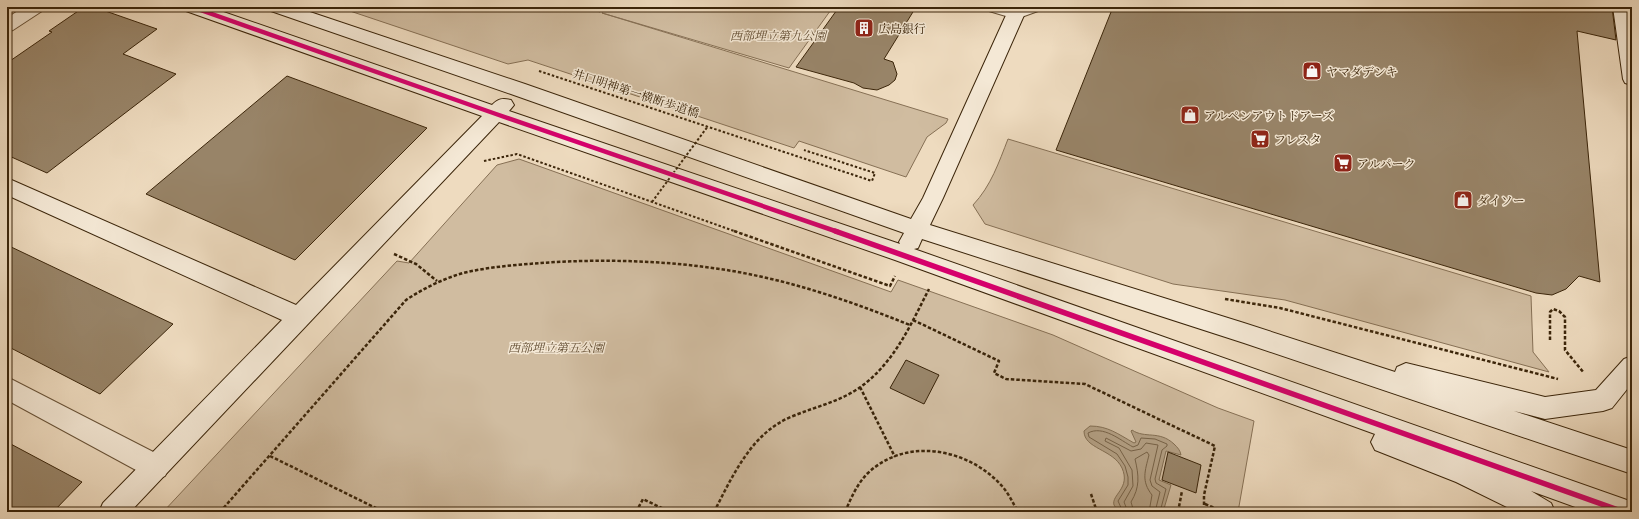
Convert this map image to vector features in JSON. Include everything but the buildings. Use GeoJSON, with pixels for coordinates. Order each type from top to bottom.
{"type":"FeatureCollection","features":[{"type":"Feature","properties":{"kind":"street"},"geometry":{"type":"LineString","coordinates":[[7,26],[36,7]]}},
{"type":"Feature","properties":{"kind":"street"},"geometry":{"type":"LineString","coordinates":[[192,7],[496,114],[900,263],[1208,365],[1624,512]]}},
{"type":"Feature","properties":{"kind":"street"},"geometry":{"type":"LineString","coordinates":[[276,7],[518,89],[916,229],[1244,334],[1632,462]]}},
{"type":"Feature","properties":{"kind":"street"},"geometry":{"type":"LineString","coordinates":[[900,263],[1024,10],[995,7]]}},
{"type":"Feature","properties":{"kind":"street"},"geometry":{"type":"LineString","coordinates":[[1622,7],[1632,79]]}},
{"type":"Feature","properties":{"kind":"street"},"geometry":{"type":"LineString","coordinates":[[112,512],[496,114],[518,89]]}},
{"type":"Feature","properties":{"kind":"street"},"geometry":{"type":"LineString","coordinates":[[7,186],[299,317]]}},
{"type":"Feature","properties":{"kind":"street"},"geometry":{"type":"LineString","coordinates":[[1244,334],[1545,408],[1603,400],[1632,366]]}},
{"type":"Feature","properties":{"kind":"street"},"geometry":{"type":"LineString","coordinates":[[1208,365],[1272,402],[1486,482],[1525,501],[1542,512]]}},
{"type":"Feature","properties":{"kind":"street"},"geometry":{"type":"LineString","coordinates":[[7,388],[156,467]]}},
{"type":"Feature","properties":{"kind":"path"},"geometry":{"type":"LineString","coordinates":[[480,162],[517,154],[890,286],[900,263]]}},
{"type":"Feature","properties":{"kind":"path"},"geometry":{"type":"LineString","coordinates":[[391,254],[396,254],[416,264],[437,281]]}},
{"type":"Feature","properties":{"kind":"path"},"geometry":{"type":"LineString","coordinates":[[220,512],[406,300],[421,289],[437,281],[474,270],[533,263],[594,261],[656,263],[734,271],[804,288],[855,303],[910,325]]}},
{"type":"Feature","properties":{"kind":"path"},"geometry":{"type":"LineString","coordinates":[[714,512],[740,463],[765,434],[781,421],[794,415],[825,406],[842,398],[872,379],[883,368],[913,320],[931,284]]}},
{"type":"Feature","properties":{"kind":"path"},"geometry":{"type":"LineString","coordinates":[[1218,298],[1280,308],[1562,380]]}},
{"type":"Feature","properties":{"kind":"path"},"geometry":{"type":"LineString","coordinates":[[1550,340],[1550,312],[1553,309],[1559,311],[1565,317],[1565,350],[1584,373]]}},
{"type":"Feature","properties":{"kind":"path"},"geometry":{"type":"LineString","coordinates":[[913,320],[999,361],[994,373],[1006,380],[1085,384],[1215,446],[1204,495],[1204,512]]}},
{"type":"Feature","properties":{"kind":"path"},"geometry":{"type":"LineString","coordinates":[[860,387],[895,457]]}},
{"type":"Feature","properties":{"kind":"path"},"geometry":{"type":"LineString","coordinates":[[845,512],[854,490],[872,470],[895,457],[921,451],[948,453],[974,463],[997,480],[1014,503],[1018,512]]}},
{"type":"Feature","properties":{"kind":"path"},"geometry":{"type":"LineString","coordinates":[[270,456],[384,512]]}},
{"type":"Feature","properties":{"kind":"path"},"geometry":{"type":"LineString","coordinates":[[1178,512],[1182,491]]}},
{"type":"Feature","properties":{"kind":"path"},"geometry":{"type":"LineString","coordinates":[[1091,494],[1097,512]]}},
{"type":"Feature","properties":{"kind":"path"},"geometry":{"type":"LineString","coordinates":[[636,512],[643,499],[670,512]]}},
{"type":"Feature","properties":{"kind":"path"},"geometry":{"type":"LineString","coordinates":[[1205,504],[1224,512]]}},
{"type":"Feature","properties":{"kind":"green space","name":"西部埋立第九公園"},"geometry":{"type":"Polygon","coordinates":[[[338,7],[584,7],[600,12],[604,7],[833,7],[789,68],[602,13],[948,119],[946,123],[927,137],[906,177],[799,141],[794,148],[528,60],[508,64],[338,7]]]}},
{"type":"Feature","properties":{"kind":"green space"},"geometry":{"type":"Polygon","coordinates":[[[1008,139],[1531,296],[1533,352],[1549,372],[1285,300],[1173,284],[985,224],[973,205],[990,182],[1008,139]]]}},
{"type":"Feature","properties":{"kind":"green space","name":"西部埋立第五公園"},"geometry":{"type":"Polygon","coordinates":[[[519,159],[891,292],[898,280],[1053,335],[1218,408],[1254,421],[1238,512],[163,512],[397,261],[409,263],[497,165],[519,159]]]}},
{"type":"Feature","properties":{"kind":"water"},"geometry":{"type":"Polygon","coordinates":[[[1090,426],[1108,429],[1134,443],[1136,442],[1131,431],[1132,430],[1137,433],[1163,437],[1178,448],[1181,455],[1166,451],[1159,480],[1171,485],[1163,512],[1120,512],[1116,508],[1114,501],[1123,486],[1124,481],[1122,468],[1118,462],[1094,446],[1085,437],[1084,431],[1090,426]]]}},
{"type":"Feature","properties":{"kind":"cycle path"},"geometry":{"type":"LineString","coordinates":[[192,7],[496,114],[903,254],[1624,512]]}},
{"type":"Feature","properties":{"kind":"place","name":"広島銀行"},"geometry":{"type":"Point","coordinates":[864,28]}},
{"type":"Feature","properties":{"kind":"place","name":"ヤマダデンキ"},"geometry":{"type":"Point","coordinates":[1312,71]}},
{"type":"Feature","properties":{"kind":"place","name":"アルペンアウトドアーズ"},"geometry":{"type":"Point","coordinates":[1190,115]}},
{"type":"Feature","properties":{"kind":"place","name":"フレスタ"},"geometry":{"type":"Point","coordinates":[1260,139]}},
{"type":"Feature","properties":{"kind":"place","name":"アルパーク"},"geometry":{"type":"Point","coordinates":[1343,163]}},
{"type":"Feature","properties":{"kind":"place","name":"ダイソー"},"geometry":{"type":"Point","coordinates":[1463,200]}}]}
